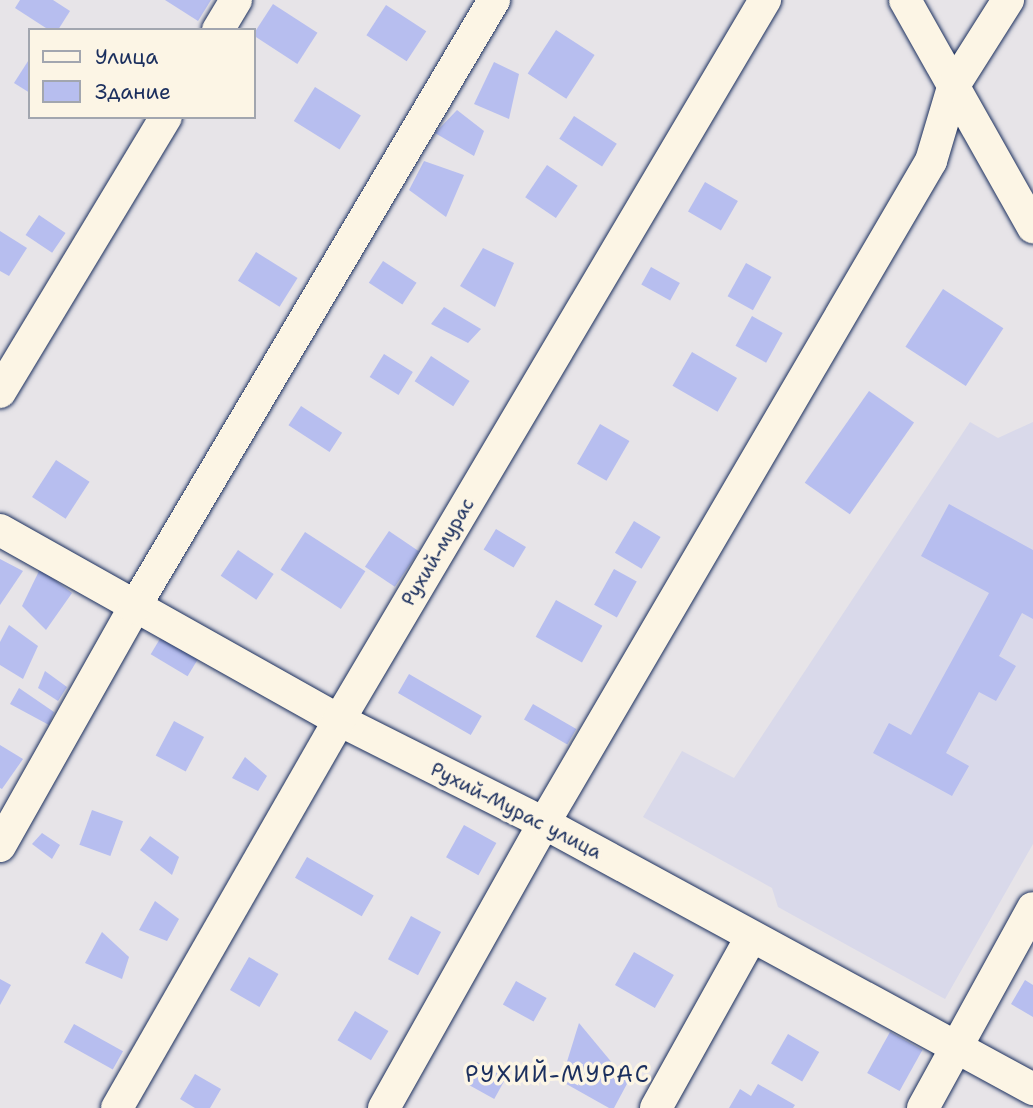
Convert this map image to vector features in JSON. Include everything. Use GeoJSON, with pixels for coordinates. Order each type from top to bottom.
{"type":"FeatureCollection","features":[{"type":"Feature","properties":{"kind":"street"},"geometry":{"type":"LineString","coordinates":[[219,28],[236,0]]}},
{"type":"Feature","properties":{"kind":"street"},"geometry":{"type":"LineString","coordinates":[[0,846],[134,608],[494,0]]}},
{"type":"Feature","properties":{"kind":"street","name":"Рухий-мурас"},"geometry":{"type":"LineString","coordinates":[[117,1108],[339,720],[765,0]]}},
{"type":"Feature","properties":{"kind":"street"},"geometry":{"type":"LineString","coordinates":[[905,0],[1033,227]]}},
{"type":"Feature","properties":{"kind":"street"},"geometry":{"type":"LineString","coordinates":[[384,1108],[544,823],[931,160],[953,87],[1008,0]]}},
{"type":"Feature","properties":{"kind":"street"},"geometry":{"type":"LineString","coordinates":[[0,392],[165,119]]}},
{"type":"Feature","properties":{"kind":"street","name":"Рухий-Мурас улица"},"geometry":{"type":"LineString","coordinates":[[0,530],[134,608],[339,720],[544,823],[1033,1089]]}},
{"type":"Feature","properties":{"kind":"street"},"geometry":{"type":"LineString","coordinates":[[923,1108],[1033,908]]}},
{"type":"Feature","properties":{"kind":"street"},"geometry":{"type":"LineString","coordinates":[[656,1108],[751,937]]}},
{"type":"Feature","properties":{"kind":"shaded area"},"geometry":{"type":"Polygon","coordinates":[[[970,422],[998,438],[1033,422],[1033,844],[945,999],[778,907],[772,888],[643,817],[682,751],[734,778],[970,422]]]}},
{"type":"Feature","properties":{"kind":"building"},"geometry":{"type":"Polygon","coordinates":[[[20,0],[53,0],[70,11],[59,28],[46,28],[15,8],[20,0]]]}},
{"type":"Feature","properties":{"kind":"building"},"geometry":{"type":"Polygon","coordinates":[[[165,0],[211,0],[198,21],[165,0]]]}},
{"type":"Feature","properties":{"kind":"building"},"geometry":{"type":"Polygon","coordinates":[[[273,4],[317,33],[297,64],[256,37],[256,30],[273,4]]]}},
{"type":"Feature","properties":{"kind":"building"},"geometry":{"type":"Polygon","coordinates":[[[386,5],[426,31],[407,61],[366,35],[386,5]]]}},
{"type":"Feature","properties":{"kind":"building"},"geometry":{"type":"Polygon","coordinates":[[[556,30],[595,55],[566,99],[528,74],[556,30]]]}},
{"type":"Feature","properties":{"kind":"building"},"geometry":{"type":"Polygon","coordinates":[[[28,61],[28,92],[14,83],[28,61]]]}},
{"type":"Feature","properties":{"kind":"building"},"geometry":{"type":"Polygon","coordinates":[[[494,62],[519,74],[509,119],[474,104],[494,62]]]}},
{"type":"Feature","properties":{"kind":"building"},"geometry":{"type":"Polygon","coordinates":[[[315,87],[361,116],[340,150],[294,121],[315,87]]]}},
{"type":"Feature","properties":{"kind":"building"},"geometry":{"type":"Polygon","coordinates":[[[457,110],[484,131],[474,156],[435,133],[457,110]]]}},
{"type":"Feature","properties":{"kind":"building"},"geometry":{"type":"Polygon","coordinates":[[[574,116],[617,144],[602,166],[559,139],[574,116]]]}},
{"type":"Feature","properties":{"kind":"building"},"geometry":{"type":"Polygon","coordinates":[[[424,161],[464,175],[446,217],[409,190],[424,161]]]}},
{"type":"Feature","properties":{"kind":"building"},"geometry":{"type":"Polygon","coordinates":[[[547,165],[578,186],[556,218],[525,197],[547,165]]]}},
{"type":"Feature","properties":{"kind":"building"},"geometry":{"type":"Polygon","coordinates":[[[705,182],[738,201],[721,230],[688,211],[705,182]]]}},
{"type":"Feature","properties":{"kind":"building"},"geometry":{"type":"Polygon","coordinates":[[[39,215],[66,233],[52,253],[26,235],[39,215]]]}},
{"type":"Feature","properties":{"kind":"building"},"geometry":{"type":"Polygon","coordinates":[[[0,231],[27,248],[9,276],[0,271],[0,231]]]}},
{"type":"Feature","properties":{"kind":"building"},"geometry":{"type":"Polygon","coordinates":[[[483,248],[514,263],[495,307],[460,286],[483,248]]]}},
{"type":"Feature","properties":{"kind":"building"},"geometry":{"type":"Polygon","coordinates":[[[256,252],[298,278],[280,307],[238,281],[256,252]]]}},
{"type":"Feature","properties":{"kind":"building"},"geometry":{"type":"Polygon","coordinates":[[[383,261],[417,283],[402,305],[369,283],[383,261]]]}},
{"type":"Feature","properties":{"kind":"building"},"geometry":{"type":"Polygon","coordinates":[[[746,263],[771,277],[753,310],[728,296],[746,263]]]}},
{"type":"Feature","properties":{"kind":"building"},"geometry":{"type":"Polygon","coordinates":[[[651,267],[680,283],[670,300],[641,284],[651,267]]]}},
{"type":"Feature","properties":{"kind":"building"},"geometry":{"type":"Polygon","coordinates":[[[943,289],[1003,328],[966,386],[905,347],[943,289]]]}},
{"type":"Feature","properties":{"kind":"building"},"geometry":{"type":"Polygon","coordinates":[[[444,307],[481,329],[468,343],[431,324],[444,307]]]}},
{"type":"Feature","properties":{"kind":"building"},"geometry":{"type":"Polygon","coordinates":[[[752,316],[783,333],[766,363],[736,346],[752,316]]]}},
{"type":"Feature","properties":{"kind":"building"},"geometry":{"type":"Polygon","coordinates":[[[692,352],[737,378],[718,412],[672,386],[692,352]]]}},
{"type":"Feature","properties":{"kind":"building"},"geometry":{"type":"Polygon","coordinates":[[[384,354],[413,372],[399,395],[370,377],[384,354]]]}},
{"type":"Feature","properties":{"kind":"building"},"geometry":{"type":"Polygon","coordinates":[[[431,356],[470,381],[453,406],[415,381],[431,356]]]}},
{"type":"Feature","properties":{"kind":"building"},"geometry":{"type":"Polygon","coordinates":[[[869,391],[914,423],[850,514],[805,483],[869,391]]]}},
{"type":"Feature","properties":{"kind":"building"},"geometry":{"type":"Polygon","coordinates":[[[301,406],[342,433],[330,452],[288,425],[301,406]]]}},
{"type":"Feature","properties":{"kind":"building"},"geometry":{"type":"Polygon","coordinates":[[[600,424],[629,441],[606,481],[577,464],[600,424]]]}},
{"type":"Feature","properties":{"kind":"building"},"geometry":{"type":"Polygon","coordinates":[[[56,460],[90,482],[66,519],[32,497],[56,460]]]}},
{"type":"Feature","properties":{"kind":"building"},"geometry":{"type":"Polygon","coordinates":[[[949,504],[1033,550],[1033,619],[1022,613],[999,656],[1016,666],[996,701],[979,692],[946,753],[969,766],[952,796],[873,753],[889,723],[911,735],[989,593],[921,556],[949,504]]]}},
{"type":"Feature","properties":{"kind":"building"},"geometry":{"type":"Polygon","coordinates":[[[634,521],[661,537],[642,569],[615,553],[634,521]]]}},
{"type":"Feature","properties":{"kind":"building"},"geometry":{"type":"Polygon","coordinates":[[[496,529],[526,547],[514,568],[484,550],[496,529]]]}},
{"type":"Feature","properties":{"kind":"building"},"geometry":{"type":"Polygon","coordinates":[[[389,531],[419,551],[395,587],[365,567],[389,531]]]}},
{"type":"Feature","properties":{"kind":"building"},"geometry":{"type":"Polygon","coordinates":[[[305,532],[365,571],[341,609],[280,570],[305,532]]]}},
{"type":"Feature","properties":{"kind":"building"},"geometry":{"type":"Polygon","coordinates":[[[238,550],[274,574],[256,600],[221,576],[238,550]]]}},
{"type":"Feature","properties":{"kind":"building"},"geometry":{"type":"Polygon","coordinates":[[[0,559],[23,571],[0,605],[0,559]]]}},
{"type":"Feature","properties":{"kind":"building"},"geometry":{"type":"Polygon","coordinates":[[[40,569],[72,593],[46,630],[22,606],[40,569]]]}},
{"type":"Feature","properties":{"kind":"building"},"geometry":{"type":"Polygon","coordinates":[[[614,569],[637,582],[617,617],[594,605],[614,569]]]}},
{"type":"Feature","properties":{"kind":"building"},"geometry":{"type":"Polygon","coordinates":[[[556,600],[602,626],[582,662],[536,637],[556,600]]]}},
{"type":"Feature","properties":{"kind":"building"},"geometry":{"type":"Polygon","coordinates":[[[9,625],[38,646],[23,679],[0,665],[0,642],[9,625]]]}},
{"type":"Feature","properties":{"kind":"building"},"geometry":{"type":"Polygon","coordinates":[[[161,637],[198,659],[188,676],[151,654],[161,637]]]}},
{"type":"Feature","properties":{"kind":"building"},"geometry":{"type":"Polygon","coordinates":[[[45,671],[67,687],[58,701],[38,688],[45,671]]]}},
{"type":"Feature","properties":{"kind":"building"},"geometry":{"type":"Polygon","coordinates":[[[409,674],[482,716],[471,735],[398,693],[409,674]]]}},
{"type":"Feature","properties":{"kind":"building"},"geometry":{"type":"Polygon","coordinates":[[[19,688],[54,712],[49,725],[10,704],[19,688]]]}},
{"type":"Feature","properties":{"kind":"building"},"geometry":{"type":"Polygon","coordinates":[[[533,704],[576,729],[567,745],[524,720],[533,704]]]}},
{"type":"Feature","properties":{"kind":"building"},"geometry":{"type":"Polygon","coordinates":[[[174,721],[204,737],[186,771],[156,755],[174,721]]]}},
{"type":"Feature","properties":{"kind":"building"},"geometry":{"type":"Polygon","coordinates":[[[0,745],[23,759],[2,789],[0,788],[0,745]]]}},
{"type":"Feature","properties":{"kind":"building"},"geometry":{"type":"Polygon","coordinates":[[[245,757],[267,776],[258,791],[232,778],[245,757]]]}},
{"type":"Feature","properties":{"kind":"building"},"geometry":{"type":"Polygon","coordinates":[[[92,810],[123,821],[110,856],[79,845],[92,810]]]}},
{"type":"Feature","properties":{"kind":"building"},"geometry":{"type":"Polygon","coordinates":[[[464,825],[496,843],[478,875],[446,857],[464,825]]]}},
{"type":"Feature","properties":{"kind":"building"},"geometry":{"type":"Polygon","coordinates":[[[42,833],[60,845],[52,859],[32,844],[42,833]]]}},
{"type":"Feature","properties":{"kind":"building"},"geometry":{"type":"Polygon","coordinates":[[[150,836],[179,857],[172,875],[140,850],[150,836]]]}},
{"type":"Feature","properties":{"kind":"building"},"geometry":{"type":"Polygon","coordinates":[[[307,857],[374,896],[362,916],[295,878],[307,857]]]}},
{"type":"Feature","properties":{"kind":"building"},"geometry":{"type":"Polygon","coordinates":[[[155,901],[179,919],[167,941],[139,930],[155,901]]]}},
{"type":"Feature","properties":{"kind":"building"},"geometry":{"type":"Polygon","coordinates":[[[411,916],[441,932],[418,975],[388,959],[411,916]]]}},
{"type":"Feature","properties":{"kind":"building"},"geometry":{"type":"Polygon","coordinates":[[[102,932],[129,957],[122,979],[85,963],[102,932]]]}},
{"type":"Feature","properties":{"kind":"building"},"geometry":{"type":"Polygon","coordinates":[[[634,952],[674,975],[655,1008],[615,985],[634,952]]]}},
{"type":"Feature","properties":{"kind":"building"},"geometry":{"type":"Polygon","coordinates":[[[249,957],[278,974],[259,1007],[230,990],[249,957]]]}},
{"type":"Feature","properties":{"kind":"building"},"geometry":{"type":"Polygon","coordinates":[[[0,979],[11,985],[0,1005],[0,979]]]}},
{"type":"Feature","properties":{"kind":"building"},"geometry":{"type":"Polygon","coordinates":[[[1025,980],[1033,985],[1033,1017],[1011,1004],[1025,980]]]}},
{"type":"Feature","properties":{"kind":"building"},"geometry":{"type":"Polygon","coordinates":[[[516,981],[547,998],[534,1022],[503,1005],[516,981]]]}},
{"type":"Feature","properties":{"kind":"building"},"geometry":{"type":"Polygon","coordinates":[[[355,1011],[388,1031],[371,1060],[337,1040],[355,1011]]]}},
{"type":"Feature","properties":{"kind":"building"},"geometry":{"type":"Polygon","coordinates":[[[579,1023],[628,1082],[614,1108],[609,1108],[561,1081],[579,1023]]]}},
{"type":"Feature","properties":{"kind":"building"},"geometry":{"type":"Polygon","coordinates":[[[74,1024],[123,1051],[113,1070],[64,1042],[74,1024]]]}},
{"type":"Feature","properties":{"kind":"building"},"geometry":{"type":"Polygon","coordinates":[[[890,1032],[922,1050],[900,1091],[867,1073],[890,1032]]]}},
{"type":"Feature","properties":{"kind":"building"},"geometry":{"type":"Polygon","coordinates":[[[788,1034],[819,1052],[802,1081],[771,1063],[788,1034]]]}},
{"type":"Feature","properties":{"kind":"building"},"geometry":{"type":"Polygon","coordinates":[[[477,1062],[506,1078],[494,1099],[465,1083],[477,1062]]]}},
{"type":"Feature","properties":{"kind":"building"},"geometry":{"type":"Polygon","coordinates":[[[195,1074],[221,1089],[210,1108],[195,1108],[180,1099],[195,1074]]]}},
{"type":"Feature","properties":{"kind":"building"},"geometry":{"type":"Polygon","coordinates":[[[758,1084],[795,1105],[793,1108],[729,1108],[740,1089],[751,1096],[758,1084]]]}},
{"type":"Feature","properties":{"kind":"district","name":"РУХИЙ-МУРАС"},"geometry":{"type":"Point","coordinates":[558,1074]}}]}
